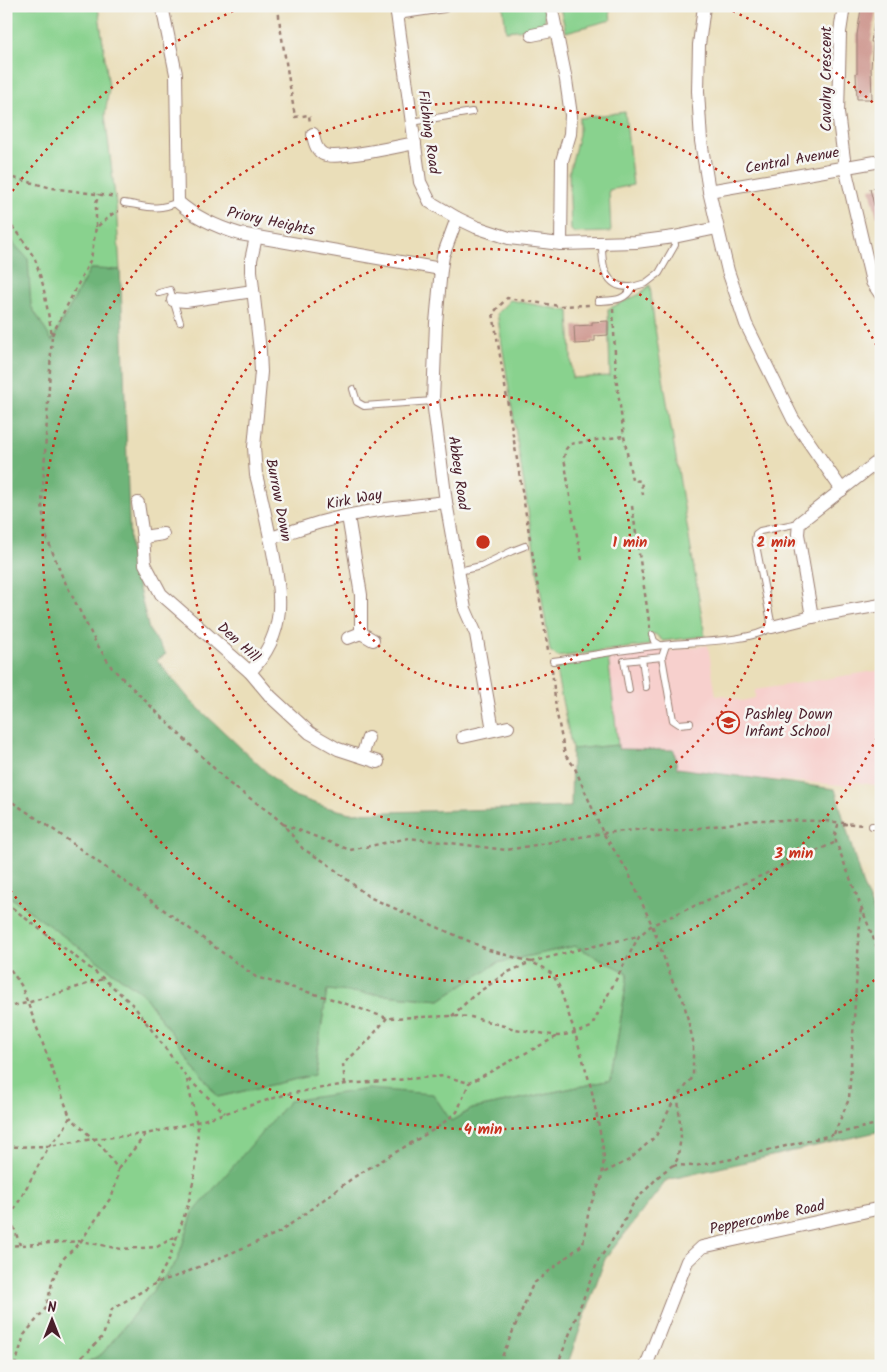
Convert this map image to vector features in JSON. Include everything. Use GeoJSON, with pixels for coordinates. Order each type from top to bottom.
{"type":"FeatureCollection","features":[{"type":"Feature","properties":{"kind":"street"},"geometry":{"type":"LineString","coordinates":[[162,6],[176,74],[178,202]]}},
{"type":"Feature","properties":{"kind":"street"},"geometry":{"type":"LineString","coordinates":[[396,10],[444,6]]}},
{"type":"Feature","properties":{"kind":"street"},"geometry":{"type":"LineString","coordinates":[[704,6],[699,45],[698,91],[701,141],[709,191],[728,271],[746,324],[794,419],[842,490]]}},
{"type":"Feature","properties":{"kind":"street","name":"Cavalry Crescent"},"geometry":{"type":"LineString","coordinates":[[844,6],[840,32],[838,113],[845,167],[872,282],[881,296]]}},
{"type":"Feature","properties":{"kind":"street","name":"Filching Road"},"geometry":{"type":"LineString","coordinates":[[396,10],[420,182],[430,202],[476,227],[510,238],[561,244],[636,242],[718,228]]}},
{"type":"Feature","properties":{"kind":"street"},"geometry":{"type":"LineString","coordinates":[[552,10],[571,115],[570,134],[562,161],[561,244]]}},
{"type":"Feature","properties":{"kind":"street"},"geometry":{"type":"LineString","coordinates":[[532,34],[557,30]]}},
{"type":"Feature","properties":{"kind":"street"},"geometry":{"type":"LineString","coordinates":[[313,134],[314,143],[325,156],[340,156],[415,143]]}},
{"type":"Feature","properties":{"kind":"street","name":"Central Avenue"},"geometry":{"type":"LineString","coordinates":[[709,191],[881,161]]}},
{"type":"Feature","properties":{"kind":"street","name":"Priory Heights"},"geometry":{"type":"LineString","coordinates":[[178,202],[188,211],[224,229],[256,237],[440,269]]}},
{"type":"Feature","properties":{"kind":"street","name":"Abbey Road"},"geometry":{"type":"LineString","coordinates":[[457,218],[440,269],[433,401],[446,502],[465,609],[476,634],[493,730]]}},
{"type":"Feature","properties":{"kind":"street","name":"Burrow Down"},"geometry":{"type":"LineString","coordinates":[[250,672],[261,661],[269,647],[276,629],[280,607],[278,579],[254,462],[255,427],[261,372],[250,260],[256,237]]}},
{"type":"Feature","properties":{"kind":"street"},"geometry":{"type":"LineString","coordinates":[[173,300],[186,301],[253,291]]}},
{"type":"Feature","properties":{"kind":"street"},"geometry":{"type":"LineString","coordinates":[[812,617],[798,534],[799,523],[881,459]]}},
{"type":"Feature","properties":{"kind":"street","name":"Kirk Way"},"geometry":{"type":"LineString","coordinates":[[270,538],[324,521],[348,516],[446,502]]}},
{"type":"Feature","properties":{"kind":"street","name":"Den Hill"},"geometry":{"type":"LineString","coordinates":[[138,503],[145,564],[161,594],[250,672],[271,696],[310,733],[338,749],[378,762]]}},
{"type":"Feature","properties":{"kind":"street"},"geometry":{"type":"LineString","coordinates":[[348,516],[361,595],[361,633]]}},
{"type":"Feature","properties":{"kind":"street"},"geometry":{"type":"LineString","coordinates":[[143,537],[163,534]]}},
{"type":"Feature","properties":{"kind":"street"},"geometry":{"type":"LineString","coordinates":[[772,627],[812,617],[881,605]]}},
{"type":"Feature","properties":{"kind":"street"},"geometry":{"type":"LineString","coordinates":[[348,638],[361,633],[374,640]]}},
{"type":"Feature","properties":{"kind":"street"},"geometry":{"type":"LineString","coordinates":[[463,737],[508,727]]}},
{"type":"Feature","properties":{"kind":"street"},"geometry":{"type":"LineString","coordinates":[[362,756],[368,738]]}},
{"type":"Feature","properties":{"kind":"street","name":"Peppercombe Road"},"geometry":{"type":"LineString","coordinates":[[646,1366],[687,1261],[702,1247],[881,1208]]}},
{"type":"Feature","properties":{"kind":"lane"},"geometry":{"type":"LineString","coordinates":[[412,122],[472,112]]}},
{"type":"Feature","properties":{"kind":"lane"},"geometry":{"type":"LineString","coordinates":[[124,202],[154,208],[166,207],[178,202]]}},
{"type":"Feature","properties":{"kind":"lane"},"geometry":{"type":"LineString","coordinates":[[602,243],[605,271],[610,280],[619,286],[632,287],[646,283],[659,273],[675,244],[674,237]]}},
{"type":"Feature","properties":{"kind":"lane"},"geometry":{"type":"LineString","coordinates":[[598,301],[624,297],[629,294],[632,287]]}},
{"type":"Feature","properties":{"kind":"lane"},"geometry":{"type":"LineString","coordinates":[[159,293],[170,290],[180,322]]}},
{"type":"Feature","properties":{"kind":"lane"},"geometry":{"type":"LineString","coordinates":[[353,389],[357,402],[364,406],[433,401]]}},
{"type":"Feature","properties":{"kind":"lane"},"geometry":{"type":"LineString","coordinates":[[553,661],[663,645],[748,636],[764,632],[772,627],[755,540],[756,534],[760,531],[799,523]]}},
{"type":"Feature","properties":{"kind":"lane"},"geometry":{"type":"LineString","coordinates":[[459,571],[481,566],[512,551],[528,547]]}},
{"type":"Feature","properties":{"kind":"lane"},"geometry":{"type":"LineString","coordinates":[[652,635],[654,642],[663,645]]}},
{"type":"Feature","properties":{"kind":"lane"},"geometry":{"type":"LineString","coordinates":[[663,645],[662,657],[673,720],[679,724],[690,723]]}},
{"type":"Feature","properties":{"kind":"lane"},"geometry":{"type":"LineString","coordinates":[[628,690],[624,661],[662,657]]}},
{"type":"Feature","properties":{"kind":"lane"},"geometry":{"type":"LineString","coordinates":[[642,659],[646,687]]}},
{"type":"Feature","properties":{"kind":"lane"},"geometry":{"type":"LineString","coordinates":[[872,826],[881,826]]}},
{"type":"Feature","properties":{"kind":"path"},"geometry":{"type":"LineString","coordinates":[[278,6],[295,117],[309,115],[313,134]]}},
{"type":"Feature","properties":{"kind":"path"},"geometry":{"type":"LineString","coordinates":[[6,176],[52,188],[120,196],[123,198],[124,202],[120,211],[113,213],[96,227]]}},
{"type":"Feature","properties":{"kind":"path"},"geometry":{"type":"LineString","coordinates":[[52,335],[91,259],[96,227],[96,203],[99,194]]}},
{"type":"Feature","properties":{"kind":"path"},"geometry":{"type":"LineString","coordinates":[[6,221],[19,234],[35,259],[43,285],[52,335],[42,504],[45,533],[62,576],[95,641],[112,668],[230,784],[283,824],[303,850],[325,862],[369,897],[489,950],[531,962],[544,968],[553,975],[559,986],[591,1087],[602,1142],[604,1158],[602,1173],[589,1209],[583,1244],[533,1284],[498,1366]]}},
{"type":"Feature","properties":{"kind":"path"},"geometry":{"type":"LineString","coordinates":[[530,539],[493,313],[507,298],[559,306],[594,304],[598,301]]}},
{"type":"Feature","properties":{"kind":"path"},"geometry":{"type":"LineString","coordinates":[[614,300],[616,376],[624,436],[632,480],[641,481],[643,495]]}},
{"type":"Feature","properties":{"kind":"path"},"geometry":{"type":"LineString","coordinates":[[582,560],[564,457],[566,449],[570,444],[624,436]]}},
{"type":"Feature","properties":{"kind":"path"},"geometry":{"type":"LineString","coordinates":[[632,506],[652,635]]}},
{"type":"Feature","properties":{"kind":"path"},"geometry":{"type":"LineString","coordinates":[[528,547],[548,650],[553,661],[555,699],[564,755],[574,766],[603,832],[627,870],[652,925],[672,980],[683,999],[693,1041],[692,1077],[672,1104],[656,1136],[629,1160],[602,1173]]}},
{"type":"Feature","properties":{"kind":"path"},"geometry":{"type":"LineString","coordinates":[[6,798],[54,830],[256,977],[332,999],[387,1018],[471,1017],[515,1029],[558,1036]]}},
{"type":"Feature","properties":{"kind":"path"},"geometry":{"type":"LineString","coordinates":[[283,824],[350,850],[409,838],[507,850],[603,832],[678,831],[757,820],[825,820],[872,826]]}},
{"type":"Feature","properties":{"kind":"path"},"geometry":{"type":"LineString","coordinates":[[851,823],[838,825],[835,835],[836,842],[881,958]]}},
{"type":"Feature","properties":{"kind":"path"},"geometry":{"type":"LineString","coordinates":[[6,1147],[49,1146],[93,1139],[146,1134],[197,1122],[287,1094],[346,1084],[444,1076],[469,1082],[558,1036],[591,1028],[639,936],[652,925],[836,842]]}},
{"type":"Feature","properties":{"kind":"path"},"geometry":{"type":"LineString","coordinates":[[6,903],[104,979],[134,1006],[187,1078],[225,1113]]}},
{"type":"Feature","properties":{"kind":"path"},"geometry":{"type":"LineString","coordinates":[[834,1134],[849,1099],[861,906]]}},
{"type":"Feature","properties":{"kind":"path"},"geometry":{"type":"LineString","coordinates":[[452,1016],[472,997],[506,973],[531,962],[639,936]]}},
{"type":"Feature","properties":{"kind":"path"},"geometry":{"type":"LineString","coordinates":[[6,962],[21,986],[70,1117],[103,1148],[118,1169]]}},
{"type":"Feature","properties":{"kind":"path"},"geometry":{"type":"LineString","coordinates":[[6,1007],[27,1003],[104,979]]}},
{"type":"Feature","properties":{"kind":"path"},"geometry":{"type":"LineString","coordinates":[[346,1084],[343,1064],[367,1042],[387,1018]]}},
{"type":"Feature","properties":{"kind":"path"},"geometry":{"type":"LineString","coordinates":[[156,1283],[169,1259],[178,1235],[188,1206],[195,1173],[198,1129],[187,1078]]}},
{"type":"Feature","properties":{"kind":"path"},"geometry":{"type":"LineString","coordinates":[[60,1366],[75,1362],[89,1352],[103,1336],[112,1309],[156,1283],[180,1275],[280,1232],[354,1177],[438,1126],[457,1112],[469,1082]]}},
{"type":"Feature","properties":{"kind":"path"},"geometry":{"type":"LineString","coordinates":[[556,1366],[598,1261],[620,1229],[634,1202],[677,1160],[680,1146],[678,1096]]}},
{"type":"Feature","properties":{"kind":"path"},"geometry":{"type":"LineString","coordinates":[[6,1225],[49,1146],[62,1131],[70,1117]]}},
{"type":"Feature","properties":{"kind":"path"},"geometry":{"type":"LineString","coordinates":[[673,1165],[695,1166],[732,1159],[881,1123]]}},
{"type":"Feature","properties":{"kind":"path"},"geometry":{"type":"LineString","coordinates":[[15,1365],[24,1335],[46,1308],[53,1279],[62,1260],[81,1241],[112,1196],[118,1169],[146,1134]]}},
{"type":"Feature","properties":{"kind":"path"},"geometry":{"type":"LineString","coordinates":[[11,1218],[20,1246]]}},
{"type":"Feature","properties":{"kind":"path"},"geometry":{"type":"LineString","coordinates":[[6,1246],[81,1241],[121,1249],[157,1247],[178,1235]]}},
{"type":"Feature","properties":{"kind":"path"},"geometry":{"type":"LineString","coordinates":[[6,1362],[15,1365],[32,1366]]}},
{"type":"Feature","properties":{"kind":"shaded area","name":"Pashley Down Infant School"},"geometry":{"type":"Polygon","coordinates":[[[708,645],[716,696],[724,695],[741,701],[755,698],[755,690],[881,670],[881,786],[854,782],[854,786],[765,779],[677,768],[674,750],[618,749],[608,656],[659,649],[666,654],[669,651],[708,645]]]}},
{"type":"Feature","properties":{"kind":"green space"},"geometry":{"type":"Polygon","coordinates":[[[6,6],[98,6],[109,88],[105,115],[116,204],[120,270],[90,269],[52,341],[31,306],[27,259],[6,235],[6,6]]]}},
{"type":"Feature","properties":{"kind":"green space"},"geometry":{"type":"Polygon","coordinates":[[[503,6],[609,6],[611,20],[566,32],[560,8],[544,12],[544,25],[537,28],[506,31],[503,6]]]}},
{"type":"Feature","properties":{"kind":"green space"},"geometry":{"type":"Polygon","coordinates":[[[625,112],[633,185],[609,190],[611,232],[574,233],[571,230],[569,173],[579,134],[579,118],[625,112]]]}},
{"type":"Feature","properties":{"kind":"green space"},"geometry":{"type":"Polygon","coordinates":[[[6,235],[28,259],[31,306],[52,341],[90,269],[120,270],[130,552],[149,630],[166,654],[157,660],[191,701],[291,795],[350,813],[571,807],[572,749],[618,745],[618,749],[674,750],[677,768],[835,789],[862,883],[881,930],[881,1131],[667,1180],[605,1259],[567,1366],[80,1366],[102,1354],[177,1261],[193,1213],[289,1101],[368,1089],[433,1094],[451,1121],[472,1109],[611,1080],[628,973],[575,946],[497,963],[440,1000],[327,990],[314,1075],[218,1097],[143,994],[6,894],[6,235]]]}},
{"type":"Feature","properties":{"kind":"green space"},"geometry":{"type":"Polygon","coordinates":[[[650,285],[654,322],[705,636],[663,641],[655,634],[649,635],[650,645],[558,657],[550,651],[497,313],[510,300],[569,311],[572,378],[610,376],[608,309],[640,294],[650,285]]]}},
{"type":"Feature","properties":{"kind":"green space"},"geometry":{"type":"Polygon","coordinates":[[[608,656],[618,745],[572,749],[556,671],[561,664],[608,656]]]}},
{"type":"Feature","properties":{"kind":"green space"},"geometry":{"type":"Polygon","coordinates":[[[6,894],[143,994],[218,1097],[314,1075],[327,990],[440,1000],[497,963],[575,946],[628,973],[611,1080],[472,1109],[451,1121],[193,1213],[177,1261],[102,1354],[80,1366],[6,1366],[6,894]]]}},
{"type":"Feature","properties":{"kind":"building"},"geometry":{"type":"Polygon","coordinates":[[[861,9],[876,11],[871,42],[873,42],[871,68],[872,99],[857,99],[857,35],[861,9]]]}},
{"type":"Feature","properties":{"kind":"building"},"geometry":{"type":"Polygon","coordinates":[[[881,187],[881,217],[877,217],[870,189],[881,187]]]}},
{"type":"Feature","properties":{"kind":"building"},"geometry":{"type":"Polygon","coordinates":[[[608,321],[608,335],[595,336],[595,341],[590,341],[591,343],[575,344],[574,326],[592,325],[592,322],[608,321]]]}},
{"type":"Feature","properties":{"kind":"place","name":"Pashley Down Infant School"},"geometry":{"type":"Point","coordinates":[729,723]}}]}
